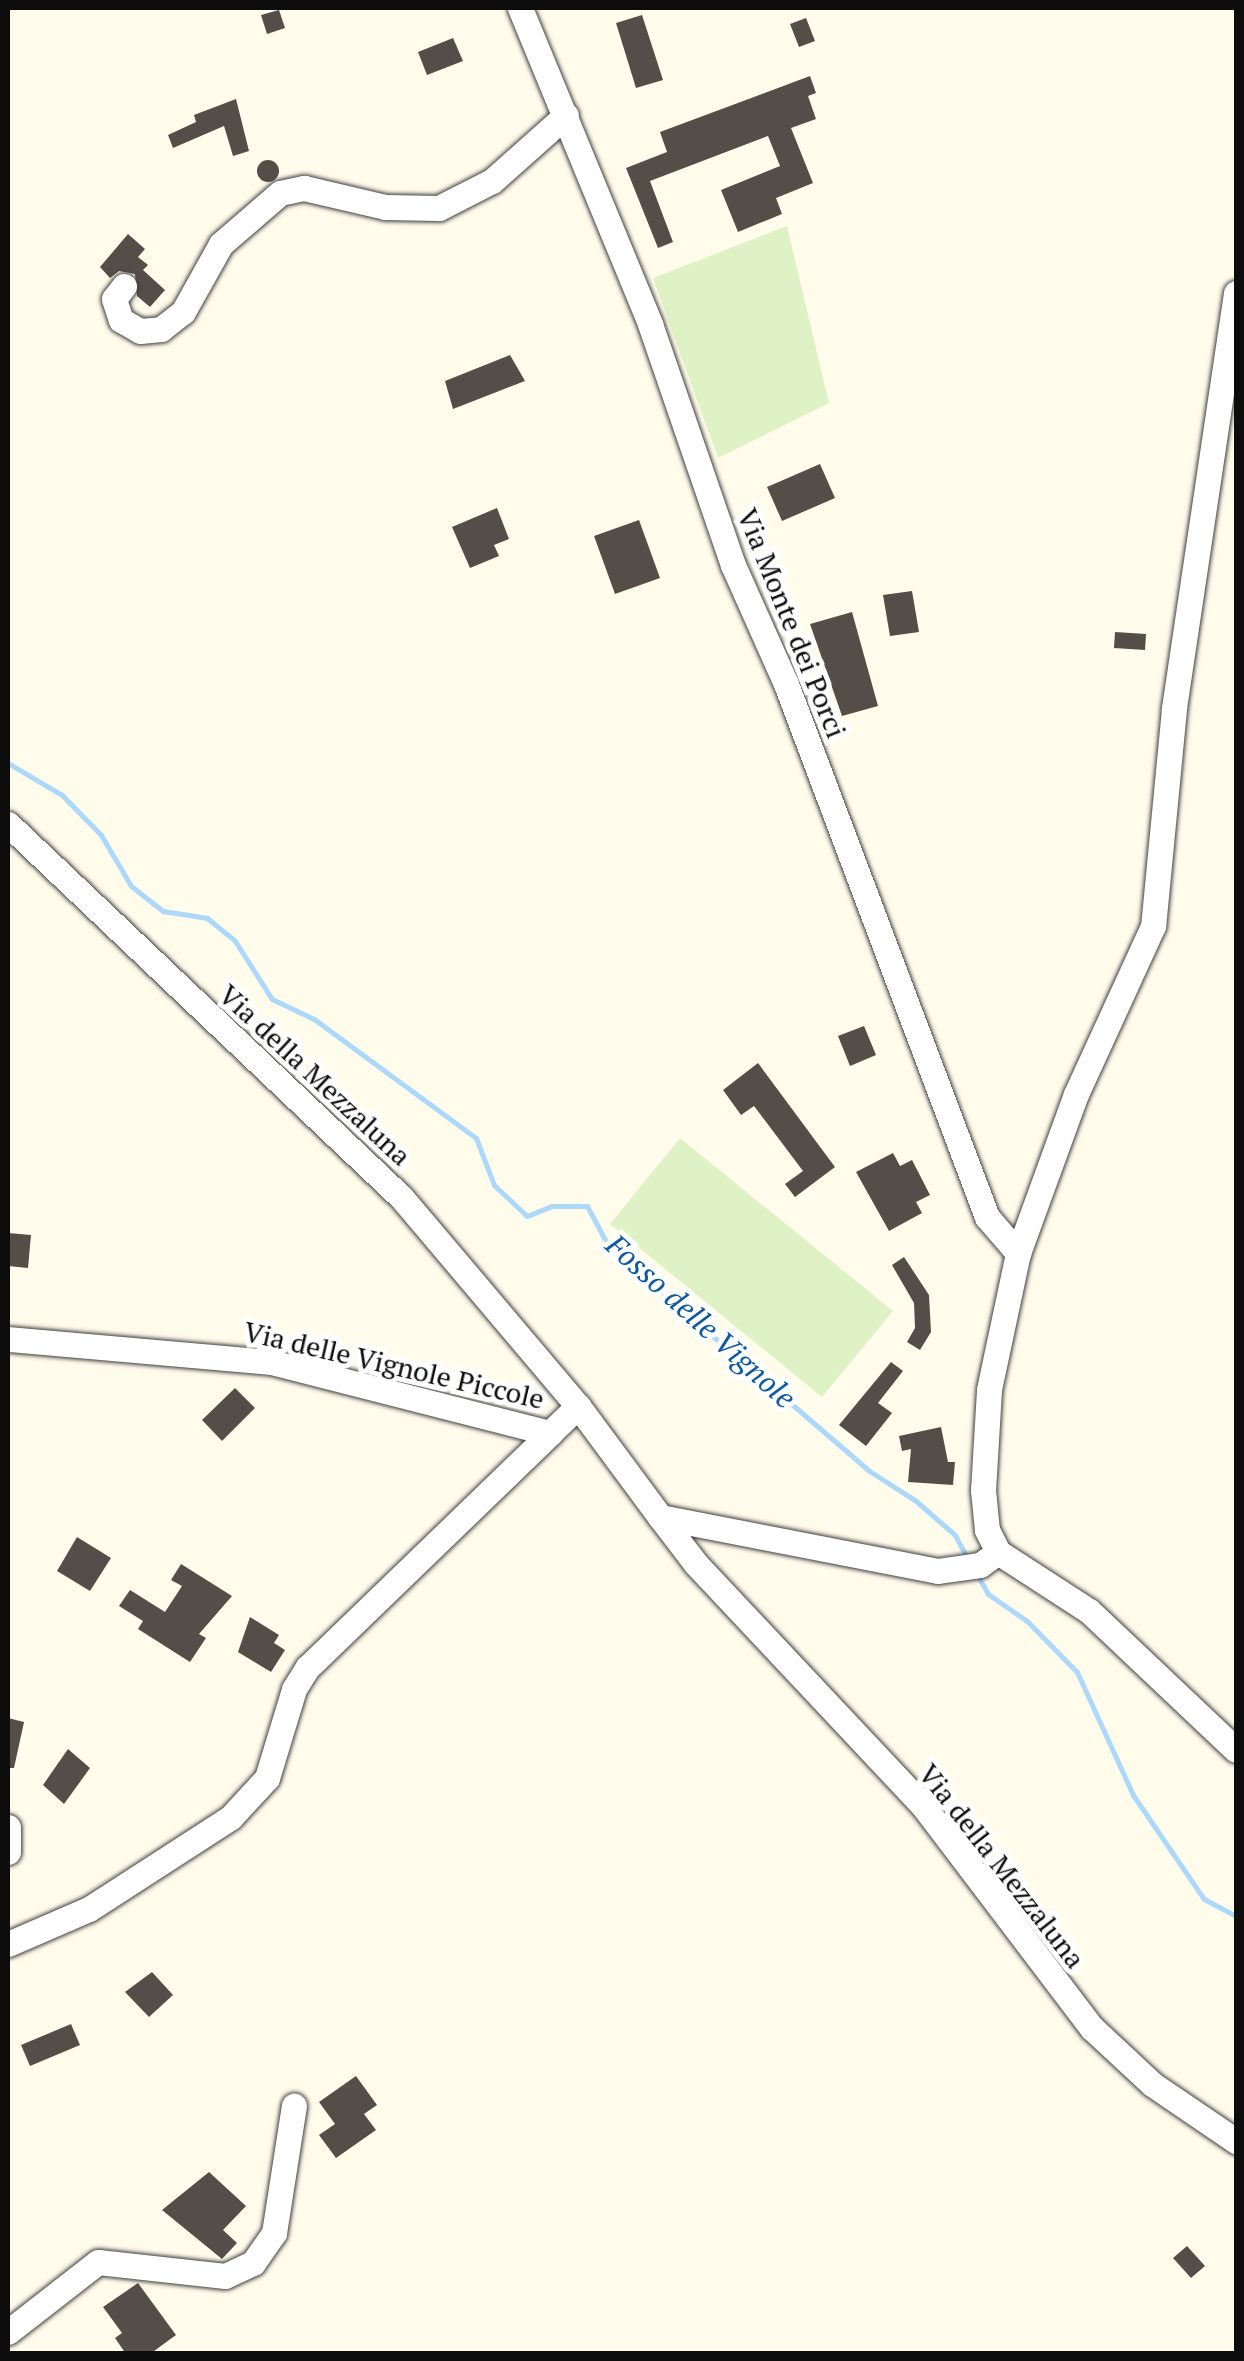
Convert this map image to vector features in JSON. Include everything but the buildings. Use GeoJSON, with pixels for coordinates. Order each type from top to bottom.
{"type":"FeatureCollection","features":[{"type":"Feature","properties":{"kind":"street","name":"Via Monte dei Porci"},"geometry":{"type":"LineString","coordinates":[[520,8],[566,115],[987,1217],[1018,1253]]}},
{"type":"Feature","properties":{"kind":"street"},"geometry":{"type":"LineString","coordinates":[[124,286],[114,300],[121,320],[140,331],[161,329],[183,312],[221,244],[280,193],[304,188],[385,207],[439,208],[492,182],[566,115]]}},
{"type":"Feature","properties":{"kind":"street"},"geometry":{"type":"LineString","coordinates":[[1236,293],[1174,709],[1154,926],[1076,1094],[1018,1253],[989,1390],[982,1490],[986,1530],[998,1552],[1089,1611],[1236,1750]]}},
{"type":"Feature","properties":{"kind":"street","name":"Via della Mezzaluna"},"geometry":{"type":"LineString","coordinates":[[8,824],[402,1198],[570,1397],[660,1517],[924,1807],[1092,2028],[1152,2084],[1236,2141]]}},
{"type":"Feature","properties":{"kind":"street","name":"Via delle Vignole Piccole"},"geometry":{"type":"LineString","coordinates":[[8,1339],[270,1362],[550,1433],[570,1397]]}},
{"type":"Feature","properties":{"kind":"street"},"geometry":{"type":"LineString","coordinates":[[8,1944],[89,1909],[232,1817],[273,1767],[294,1689],[308,1667],[550,1433]]}},
{"type":"Feature","properties":{"kind":"street"},"geometry":{"type":"LineString","coordinates":[[660,1517],[938,1571],[980,1565],[998,1552]]}},
{"type":"Feature","properties":{"kind":"street"},"geometry":{"type":"LineString","coordinates":[[8,1826],[8,1852]]}},
{"type":"Feature","properties":{"kind":"street"},"geometry":{"type":"LineString","coordinates":[[8,2332],[98,2262],[225,2276],[253,2264],[274,2232],[294,2106]]}},
{"type":"Feature","properties":{"kind":"green space"},"geometry":{"type":"Polygon","coordinates":[[[787,226],[829,403],[718,458],[653,278],[787,226]]]}},
{"type":"Feature","properties":{"kind":"green space"},"geometry":{"type":"Polygon","coordinates":[[[680,1138],[893,1311],[822,1397],[610,1224],[680,1138]]]}},
{"type":"Feature","properties":{"kind":"waterway","name":"Fosso delle Vignole"},"geometry":{"type":"LineString","coordinates":[[8,763],[62,795],[101,835],[131,886],[163,911],[207,918],[235,941],[272,999],[314,1019],[476,1138],[494,1185],[527,1216],[552,1206],[587,1206],[609,1247],[868,1470],[916,1501],[955,1535],[968,1559]]}},
{"type":"Feature","properties":{"kind":"waterway","name":"Fosso delle Vignole"},"geometry":{"type":"LineString","coordinates":[[976,1573],[988,1594],[1027,1621],[1077,1672],[1133,1795],[1204,1899],[1236,1916]]}}]}
